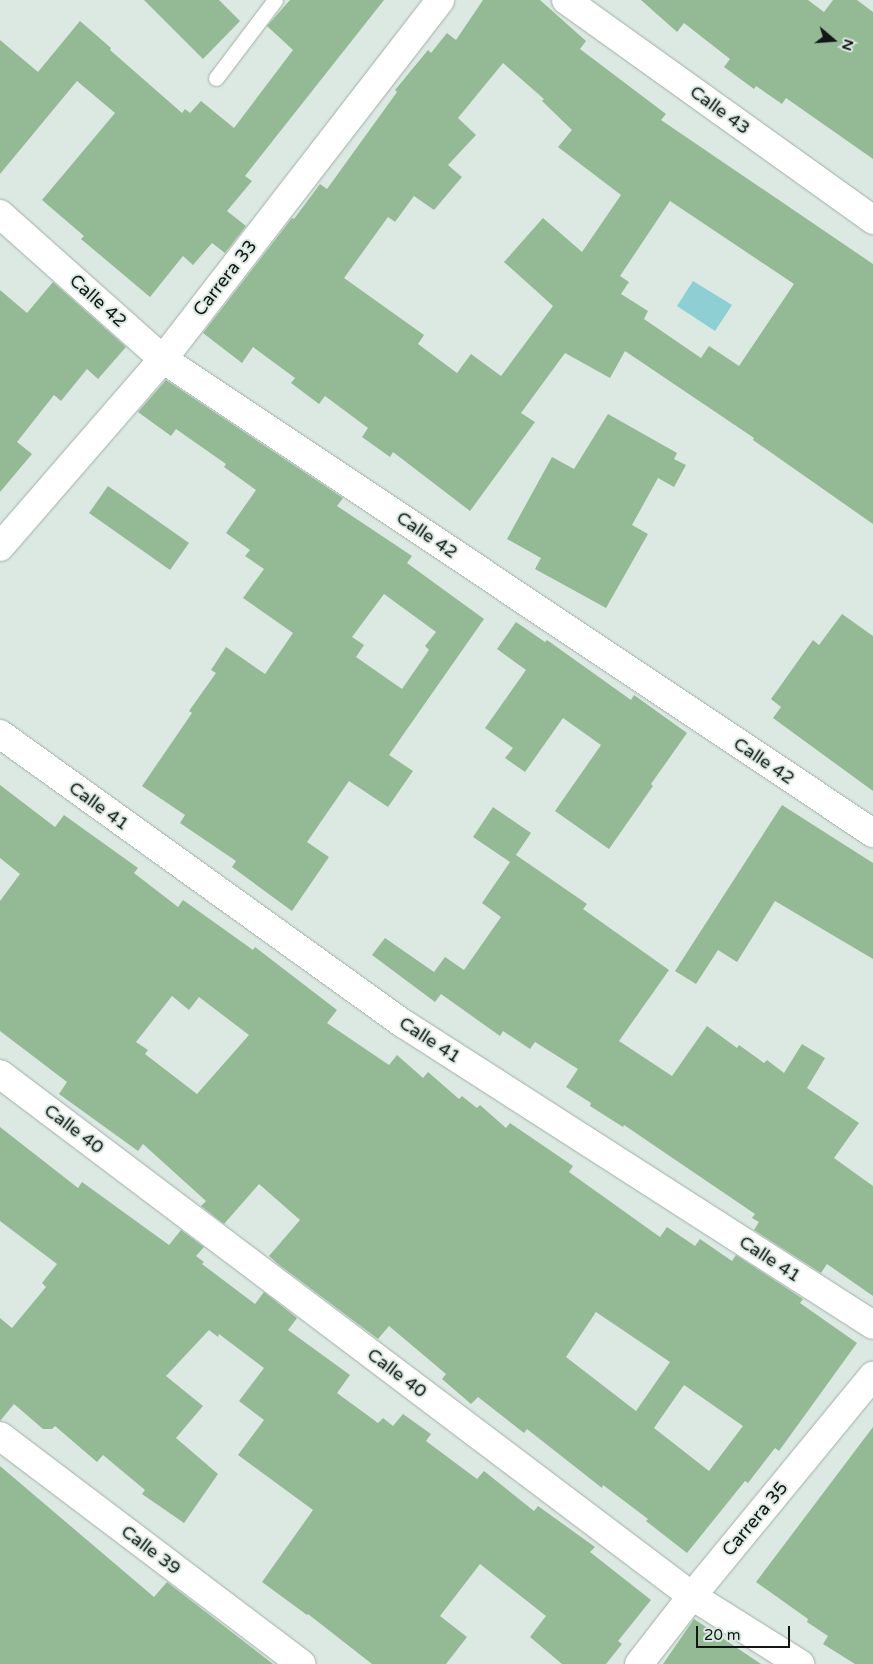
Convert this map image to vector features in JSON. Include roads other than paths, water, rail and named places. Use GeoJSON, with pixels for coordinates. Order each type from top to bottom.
{"type":"FeatureCollection","features":[{"type":"Feature","properties":{"kind":"street","name":"Carrera 33"},"geometry":{"type":"LineString","coordinates":[[0,547],[163,358],[440,0]]}},
{"type":"Feature","properties":{"kind":"street","name":"Calle 43"},"geometry":{"type":"LineString","coordinates":[[566,0],[873,220]]}},
{"type":"Feature","properties":{"kind":"street","name":"Calle 42"},"geometry":{"type":"LineString","coordinates":[[0,214],[163,358],[873,833]]}},
{"type":"Feature","properties":{"kind":"street","name":"Calle 41"},"geometry":{"type":"LineString","coordinates":[[0,734],[404,1024],[873,1325]]}},
{"type":"Feature","properties":{"kind":"street","name":"Calle 40"},"geometry":{"type":"LineString","coordinates":[[0,1074],[692,1596],[800,1664]]}},
{"type":"Feature","properties":{"kind":"street","name":"Carrera 35"},"geometry":{"type":"LineString","coordinates":[[639,1664],[692,1596],[873,1376]]}},
{"type":"Feature","properties":{"kind":"street","name":"Calle 39"},"geometry":{"type":"LineString","coordinates":[[0,1436],[302,1664]]}},
{"type":"Feature","properties":{"kind":"lane"},"geometry":{"type":"LineString","coordinates":[[216,78],[275,0]]}},
{"type":"Feature","properties":{"kind":"water"},"geometry":{"type":"Polygon","coordinates":[[[693,281],[732,305],[715,331],[677,306],[693,281]]]}}]}
